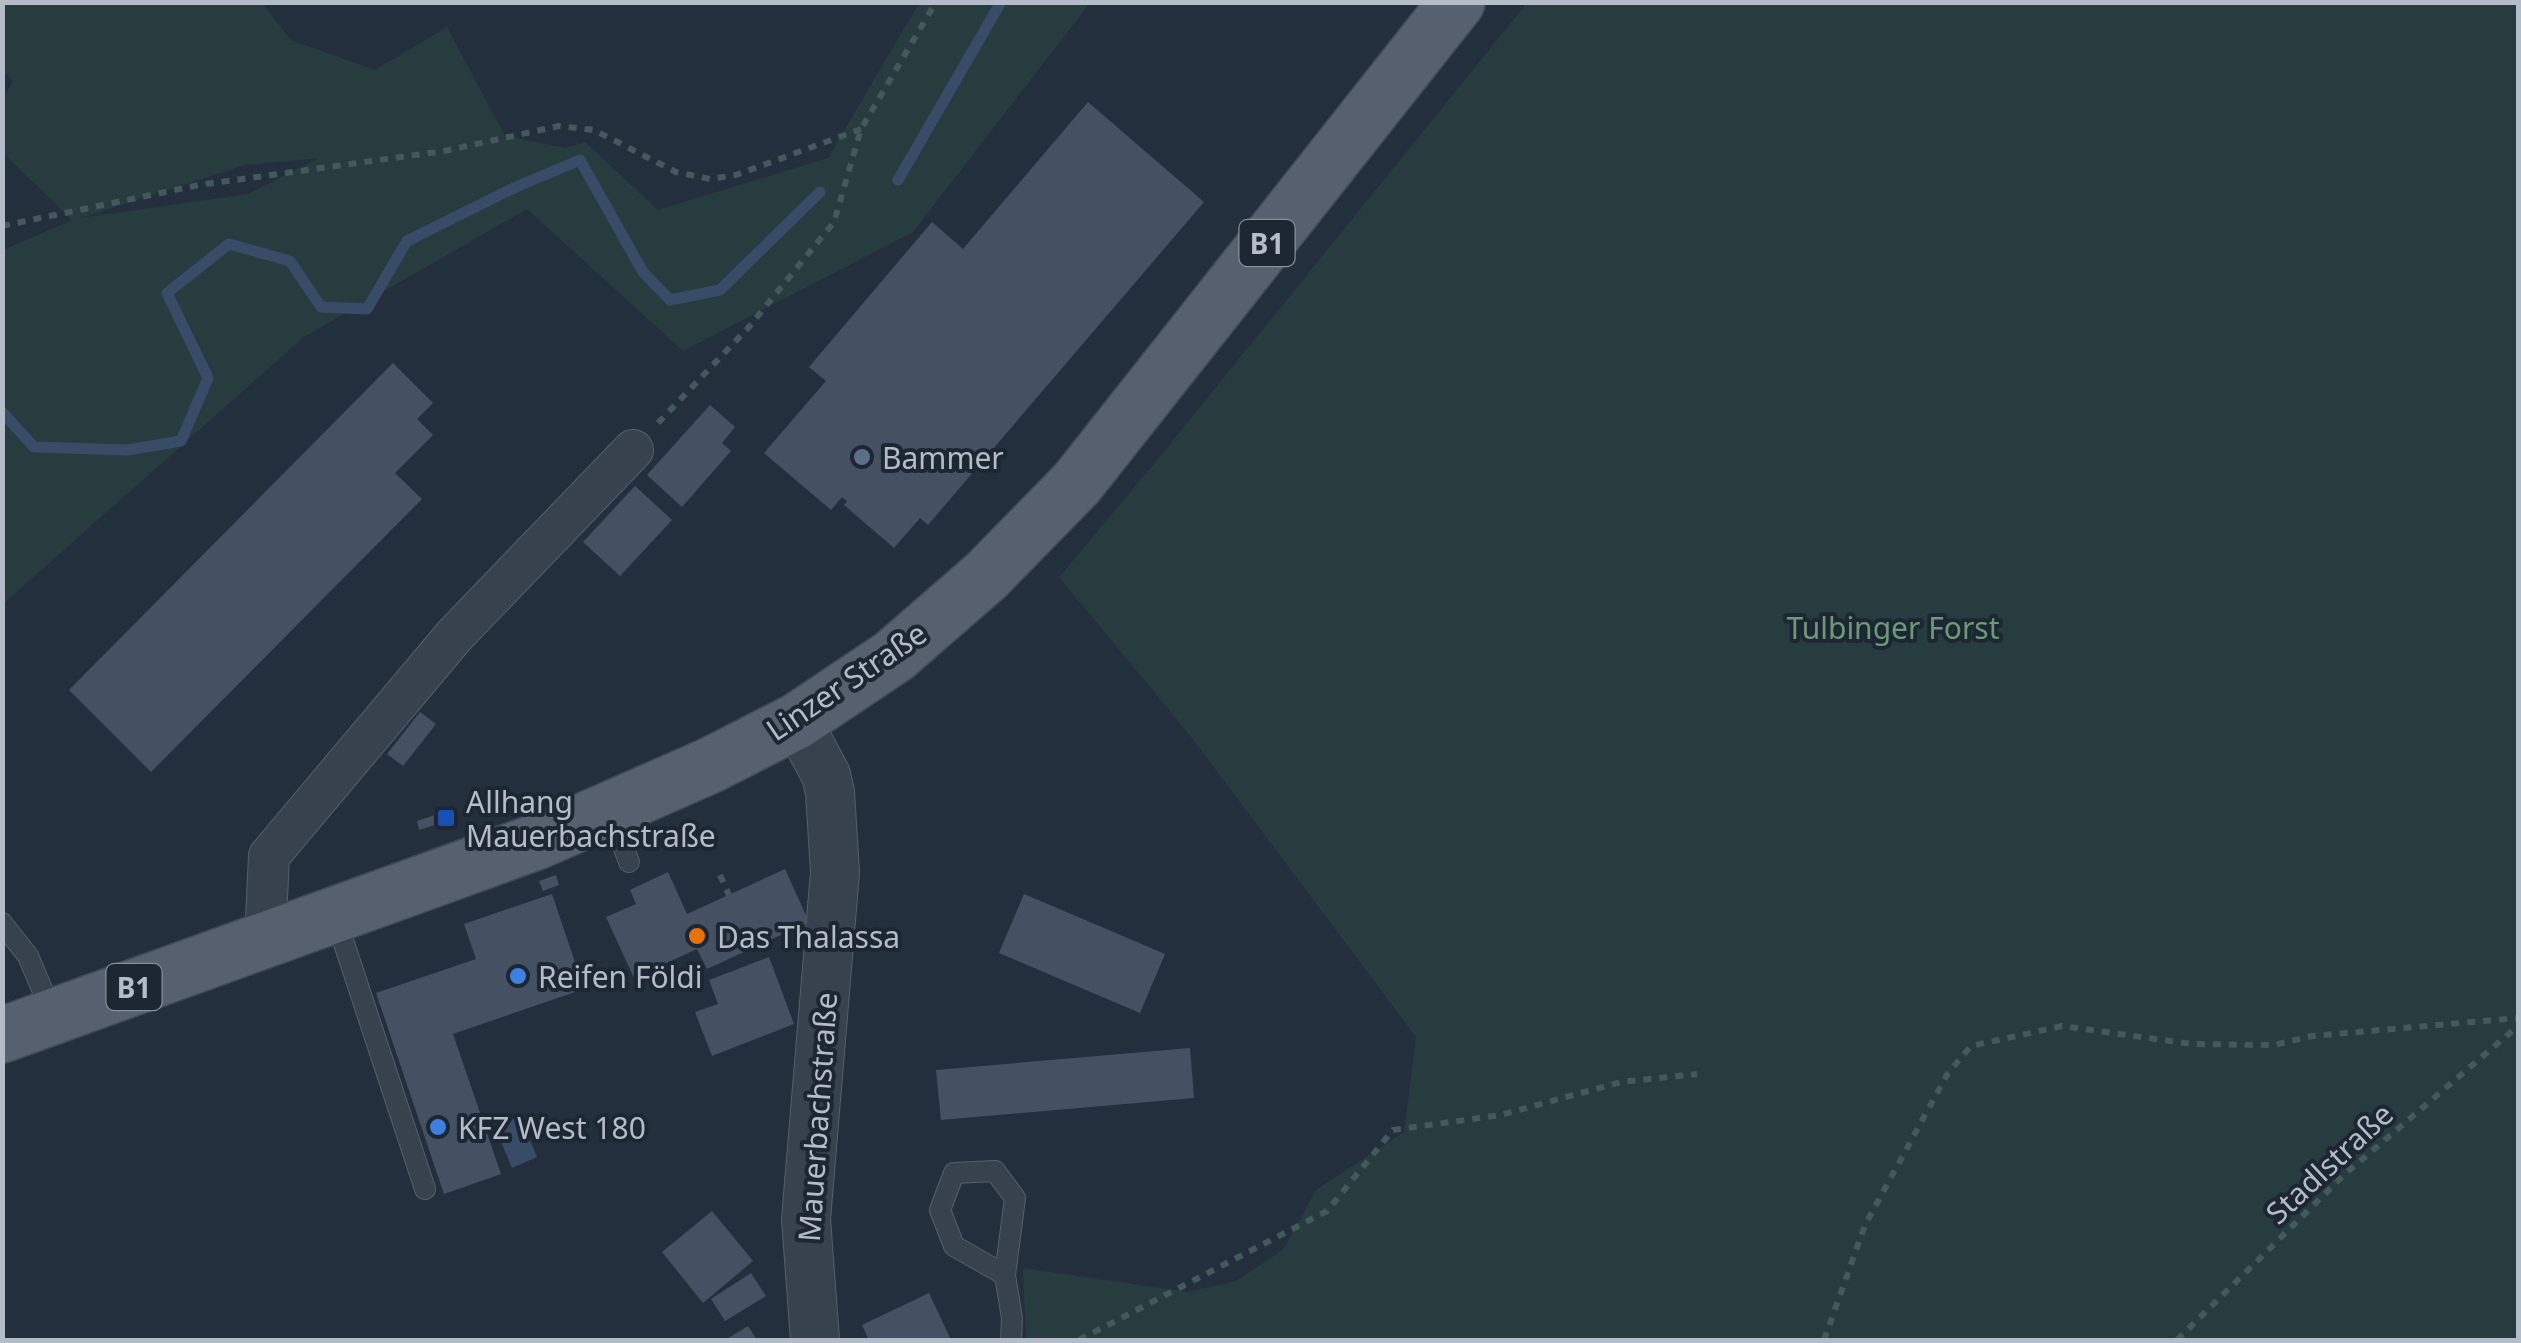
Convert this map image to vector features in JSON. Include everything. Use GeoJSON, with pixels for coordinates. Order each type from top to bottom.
{"type":"FeatureCollection","features":[{"type":"Feature","properties":{"kind":"main road","name":"Linzer Straße"},"geometry":{"type":"LineString","coordinates":[[2,1034],[536,842],[610,811],[797,721],[894,656],[986,576],[1076,482],[1457,2]]}},
{"type":"Feature","properties":{"kind":"street"},"geometry":{"type":"LineString","coordinates":[[265,940],[269,856],[454,636],[627,445]]}},
{"type":"Feature","properties":{"kind":"street","name":"Mauerbachstraße"},"geometry":{"type":"LineString","coordinates":[[797,721],[826,776],[830,792],[834,872],[806,1220],[814,1340]]}},
{"type":"Feature","properties":{"kind":"lane"},"geometry":{"type":"LineString","coordinates":[[610,811],[629,862]]}},
{"type":"Feature","properties":{"kind":"lane"},"geometry":{"type":"LineString","coordinates":[[334,915],[424,1190]]}},
{"type":"Feature","properties":{"kind":"lane"},"geometry":{"type":"LineString","coordinates":[[2,924],[28,956],[54,1016]]}},
{"type":"Feature","properties":{"kind":"lane"},"geometry":{"type":"LineString","coordinates":[[1006,1275],[954,1246],[940,1210],[954,1173],[995,1171],[1014,1198],[1006,1275],[1011,1340]]}},
{"type":"Feature","properties":{"kind":"path"},"geometry":{"type":"LineString","coordinates":[[627,445],[748,328],[834,222],[861,129],[936,2]]}},
{"type":"Feature","properties":{"kind":"path"},"geometry":{"type":"LineString","coordinates":[[2,226],[199,185],[444,151],[559,126],[594,130],[676,172],[710,179],[736,176],[861,129]]}},
{"type":"Feature","properties":{"kind":"path"},"geometry":{"type":"LineString","coordinates":[[720,876],[728,895]]}},
{"type":"Feature","properties":{"kind":"path"},"geometry":{"type":"LineString","coordinates":[[1824,1340],[1865,1225],[1948,1073],[1971,1046],[2062,1026],[2192,1044],[2274,1046],[2312,1036],[2518,1018]]}},
{"type":"Feature","properties":{"kind":"path","name":"Stadlstraße"},"geometry":{"type":"LineString","coordinates":[[2177,1340],[2345,1174],[2518,1026]]}},
{"type":"Feature","properties":{"kind":"path"},"geometry":{"type":"LineString","coordinates":[[1079,1340],[1328,1210],[1393,1130],[1501,1115],[1621,1082],[1697,1074]]}},
{"type":"Feature","properties":{"kind":"green space"},"geometry":{"type":"Polygon","coordinates":[[[2,3],[262,3],[291,40],[375,70],[447,27],[505,136],[566,148],[585,142],[658,210],[828,158],[919,3],[1090,3],[913,232],[683,351],[527,209],[304,337],[3,604],[3,250],[72,220],[3,153],[3,97],[13,81],[3,70],[2,3]],[[319,158],[245,165],[81,218],[248,194],[319,158]]]}},
{"type":"Feature","properties":{"kind":"green space","name":"Tulbinger Forst"},"geometry":{"type":"Polygon","coordinates":[[[1527,3],[2518,3],[2518,1340],[1026,1340],[1023,1268],[1188,1292],[1236,1281],[1283,1250],[1316,1190],[1404,1132],[1416,1037],[1192,738],[1059,577],[1527,3]]]}},
{"type":"Feature","properties":{"kind":"water"},"geometry":{"type":"Polygon","coordinates":[[[520,1116],[537,1157],[512,1168],[495,1127],[520,1116]]]}},
{"type":"Feature","properties":{"kind":"building"},"geometry":{"type":"Polygon","coordinates":[[[1088,102],[1204,202],[928,525],[920,518],[894,548],[844,505],[847,501],[842,497],[831,510],[764,453],[826,381],[809,367],[932,222],[963,249],[1088,102]]]}},
{"type":"Feature","properties":{"kind":"building"},"geometry":{"type":"Polygon","coordinates":[[[393,363],[433,403],[417,419],[433,435],[395,473],[422,499],[151,772],[69,690],[393,363]]]}},
{"type":"Feature","properties":{"kind":"building"},"geometry":{"type":"Polygon","coordinates":[[[710,405],[735,427],[722,443],[731,451],[682,507],[647,475],[710,405]]]}},
{"type":"Feature","properties":{"kind":"building"},"geometry":{"type":"Polygon","coordinates":[[[635,486],[672,520],[620,576],[583,542],[635,486]]]}},
{"type":"Feature","properties":{"kind":"building"},"geometry":{"type":"Polygon","coordinates":[[[420,712],[436,724],[403,766],[387,754],[420,712]]]}},
{"type":"Feature","properties":{"kind":"building"},"geometry":{"type":"Polygon","coordinates":[[[435,815],[438,824],[419,830],[417,821],[435,815]]]}},
{"type":"Feature","properties":{"kind":"building","name":"Das Thalassa"},"geometry":{"type":"Polygon","coordinates":[[[785,869],[809,922],[707,969],[697,949],[634,978],[606,917],[636,904],[630,890],[668,872],[687,914],[785,869]]]}},
{"type":"Feature","properties":{"kind":"building"},"geometry":{"type":"Polygon","coordinates":[[[556,875],[559,885],[543,891],[539,881],[556,875]]]}},
{"type":"Feature","properties":{"kind":"building"},"geometry":{"type":"Polygon","coordinates":[[[552,894],[584,989],[453,1034],[501,1174],[444,1194],[376,993],[476,959],[464,924],[552,894]]]}},
{"type":"Feature","properties":{"kind":"building"},"geometry":{"type":"Polygon","coordinates":[[[1024,894],[1165,954],[1140,1013],[999,953],[1024,894]]]}},
{"type":"Feature","properties":{"kind":"building"},"geometry":{"type":"Polygon","coordinates":[[[769,957],[794,1024],[712,1056],[695,1012],[718,1004],[709,980],[769,957]]]}},
{"type":"Feature","properties":{"kind":"building"},"geometry":{"type":"Polygon","coordinates":[[[1190,1048],[1194,1098],[941,1120],[936,1070],[1190,1048]]]}},
{"type":"Feature","properties":{"kind":"building"},"geometry":{"type":"Polygon","coordinates":[[[712,1211],[753,1261],[703,1303],[662,1252],[712,1211]]]}},
{"type":"Feature","properties":{"kind":"building"},"geometry":{"type":"Polygon","coordinates":[[[751,1273],[766,1296],[725,1321],[711,1299],[751,1273]]]}},
{"type":"Feature","properties":{"kind":"building"},"geometry":{"type":"Polygon","coordinates":[[[929,1293],[951,1340],[869,1340],[862,1325],[929,1293]]]}},
{"type":"Feature","properties":{"kind":"building"},"geometry":{"type":"Polygon","coordinates":[[[748,1326],[757,1340],[725,1340],[748,1326]]]}},
{"type":"Feature","properties":{"kind":"waterway"},"geometry":{"type":"LineString","coordinates":[[898,180],[1001,2]]}},
{"type":"Feature","properties":{"kind":"waterway"},"geometry":{"type":"LineString","coordinates":[[2,412],[34,447],[127,450],[181,441],[208,378],[167,293],[229,244],[290,261],[321,307],[367,309],[407,241],[580,160],[643,272],[670,300],[720,290],[820,192]]}},
{"type":"Feature","properties":{"kind":"place","name":"Bammer"},"geometry":{"type":"Point","coordinates":[862,457]}},
{"type":"Feature","properties":{"kind":"place","name":"Allhang Mauerbachstraße"},"geometry":{"type":"Point","coordinates":[446,818]}},
{"type":"Feature","properties":{"kind":"place","name":"Das Thalassa"},"geometry":{"type":"Point","coordinates":[697,936]}},
{"type":"Feature","properties":{"kind":"place","name":"Reifen Földi"},"geometry":{"type":"Point","coordinates":[518,976]}},
{"type":"Feature","properties":{"kind":"place","name":"KFZ West 180"},"geometry":{"type":"Point","coordinates":[438,1127]}}]}
